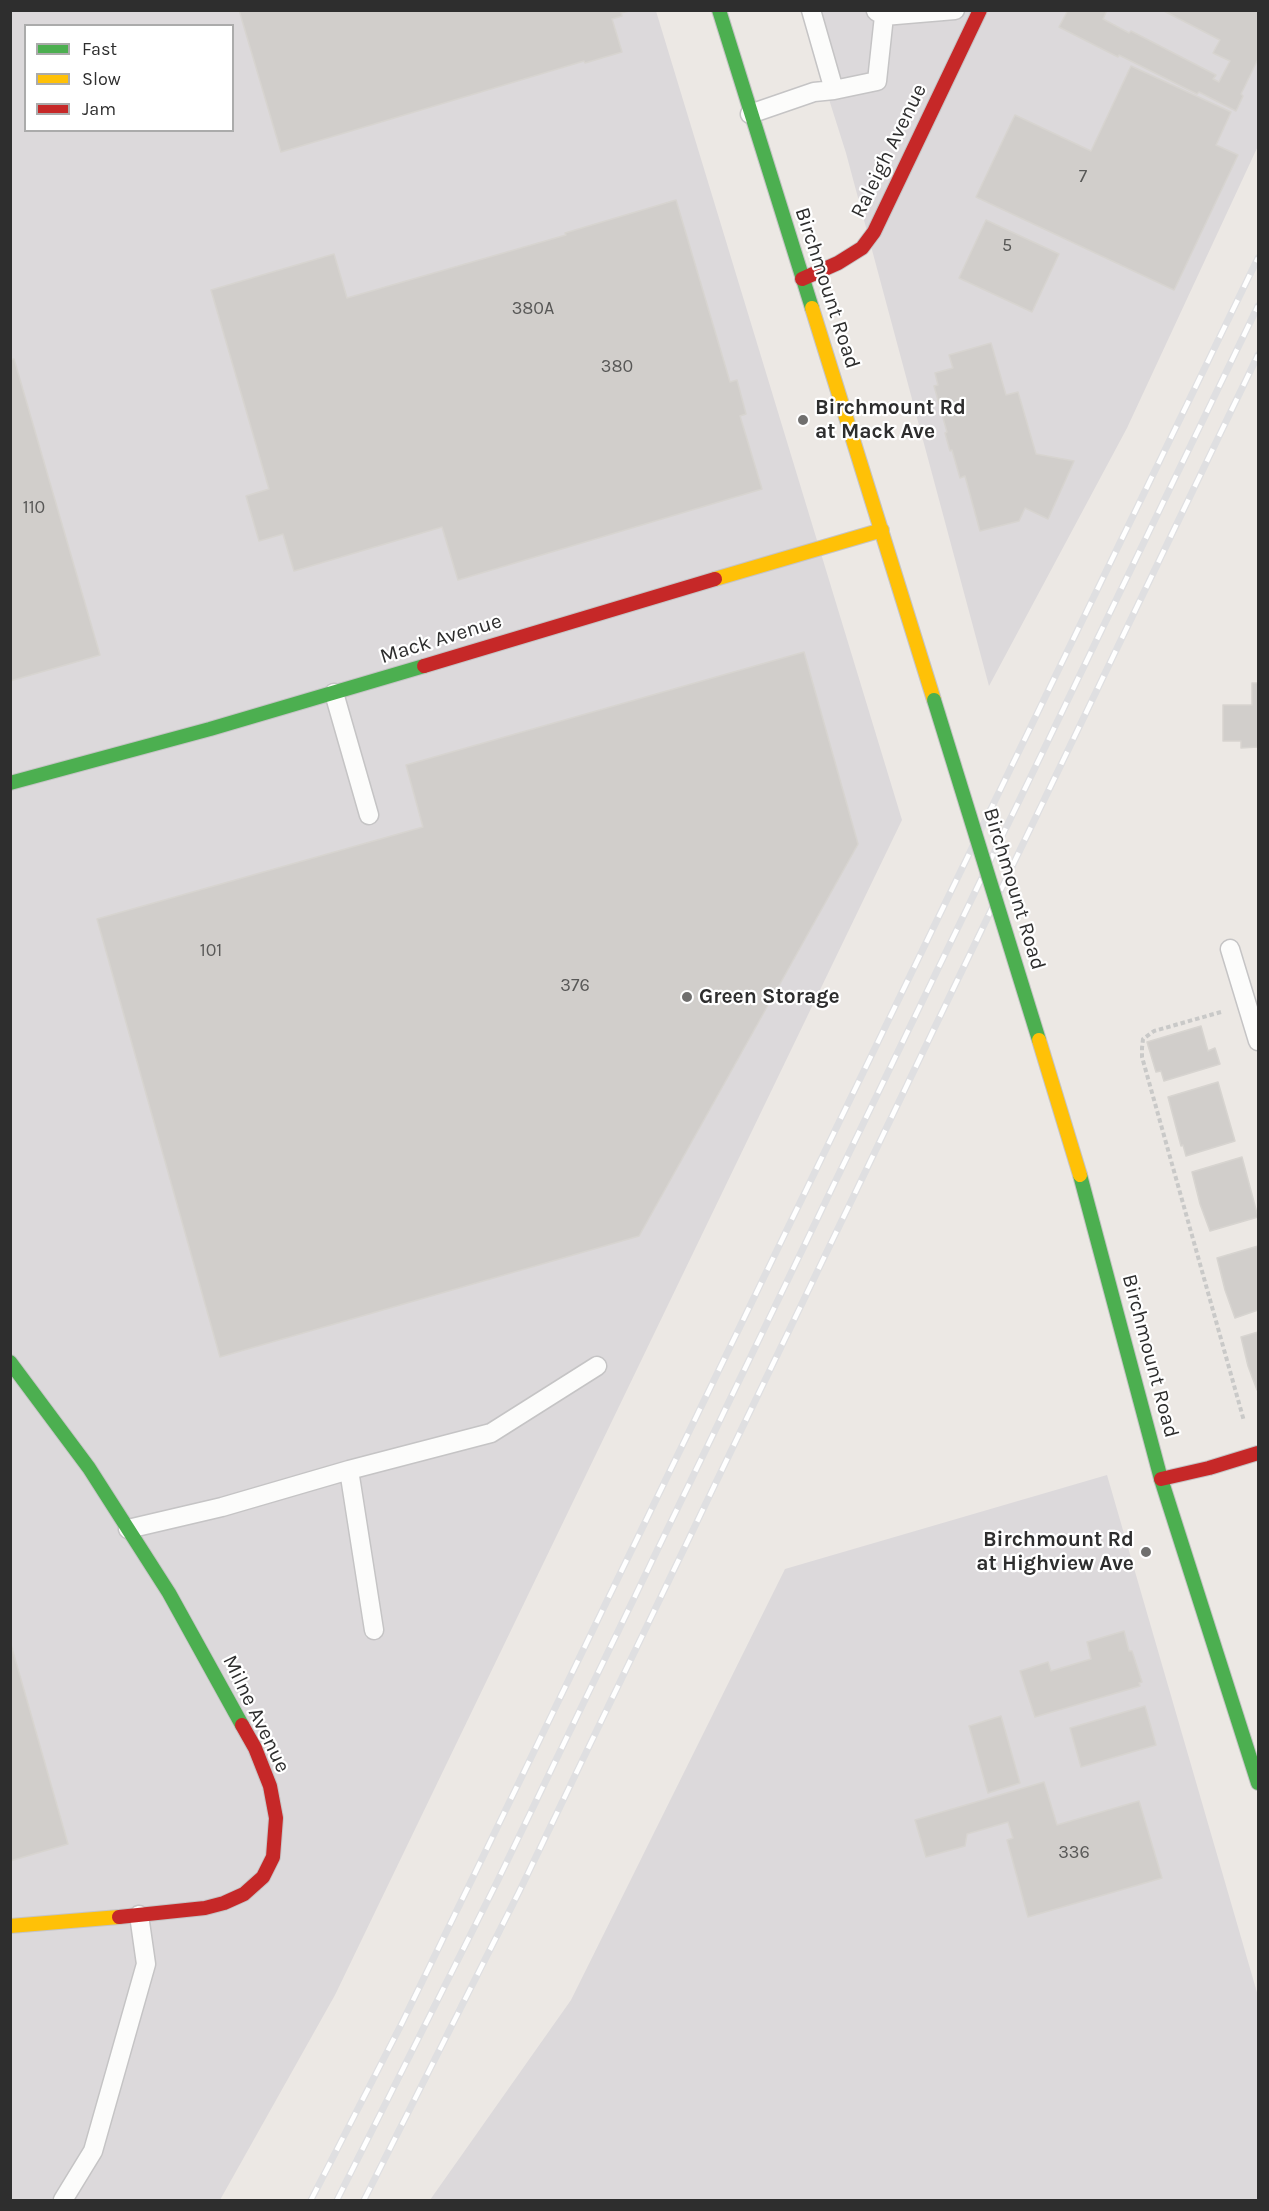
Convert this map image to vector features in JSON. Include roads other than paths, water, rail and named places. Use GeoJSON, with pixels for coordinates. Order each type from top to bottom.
{"type":"FeatureCollection","features":[{"type":"Feature","properties":{"kind":"street","name":"Birchmount Road"},"geometry":{"type":"LineString","coordinates":[[719,10],[1080,1175],[1161,1479],[1258,1783]]}},
{"type":"Feature","properties":{"kind":"street","name":"Raleigh Avenue"},"geometry":{"type":"LineString","coordinates":[[802,279],[838,263],[862,248],[874,232],[980,10]]}},
{"type":"Feature","properties":{"kind":"street","name":"Mack Avenue"},"geometry":{"type":"LineString","coordinates":[[10,783],[210,729],[882,530]]}},
{"type":"Feature","properties":{"kind":"street","name":"Milne Avenue"},"geometry":{"type":"LineString","coordinates":[[10,1362],[89,1468],[169,1593],[255,1748],[270,1786],[276,1818],[273,1857],[262,1877],[244,1894],[205,1908],[10,1926]]}},
{"type":"Feature","properties":{"kind":"street"},"geometry":{"type":"LineString","coordinates":[[1161,1479],[1209,1468],[1258,1453]]}},
{"type":"Feature","properties":{"kind":"lane"},"geometry":{"type":"LineString","coordinates":[[811,10],[834,90]]}},
{"type":"Feature","properties":{"kind":"lane"},"geometry":{"type":"LineString","coordinates":[[750,114],[814,92],[876,81],[879,13],[955,10]]}},
{"type":"Feature","properties":{"kind":"lane"},"geometry":{"type":"LineString","coordinates":[[334,693],[369,815]]}},
{"type":"Feature","properties":{"kind":"lane"},"geometry":{"type":"LineString","coordinates":[[1230,949],[1258,1041]]}},
{"type":"Feature","properties":{"kind":"lane"},"geometry":{"type":"LineString","coordinates":[[128,1528],[222,1507],[349,1470],[491,1433],[597,1366]]}},
{"type":"Feature","properties":{"kind":"lane"},"geometry":{"type":"LineString","coordinates":[[349,1470],[374,1630]]}},
{"type":"Feature","properties":{"kind":"lane"},"geometry":{"type":"LineString","coordinates":[[63,2200],[93,2151],[146,1964],[139,1915]]}},
{"type":"Feature","properties":{"kind":"railway"},"geometry":{"type":"LineString","coordinates":[[311,2200],[402,2023],[1258,258]]}},
{"type":"Feature","properties":{"kind":"railway"},"geometry":{"type":"LineString","coordinates":[[337,2200],[497,1882],[1258,306]]}},
{"type":"Feature","properties":{"kind":"railway"},"geometry":{"type":"LineString","coordinates":[[364,2200],[519,1892],[1258,355]]}},
{"type":"Feature","properties":{"kind":"place","name":"Birchmount Rd at Mack Ave"},"geometry":{"type":"Point","coordinates":[803,420]}},
{"type":"Feature","properties":{"kind":"place","name":"Green Storage"},"geometry":{"type":"Point","coordinates":[687,997]}},
{"type":"Feature","properties":{"kind":"place","name":"Birchmount Rd at Highview Ave"},"geometry":{"type":"Point","coordinates":[1146,1552]}}]}
